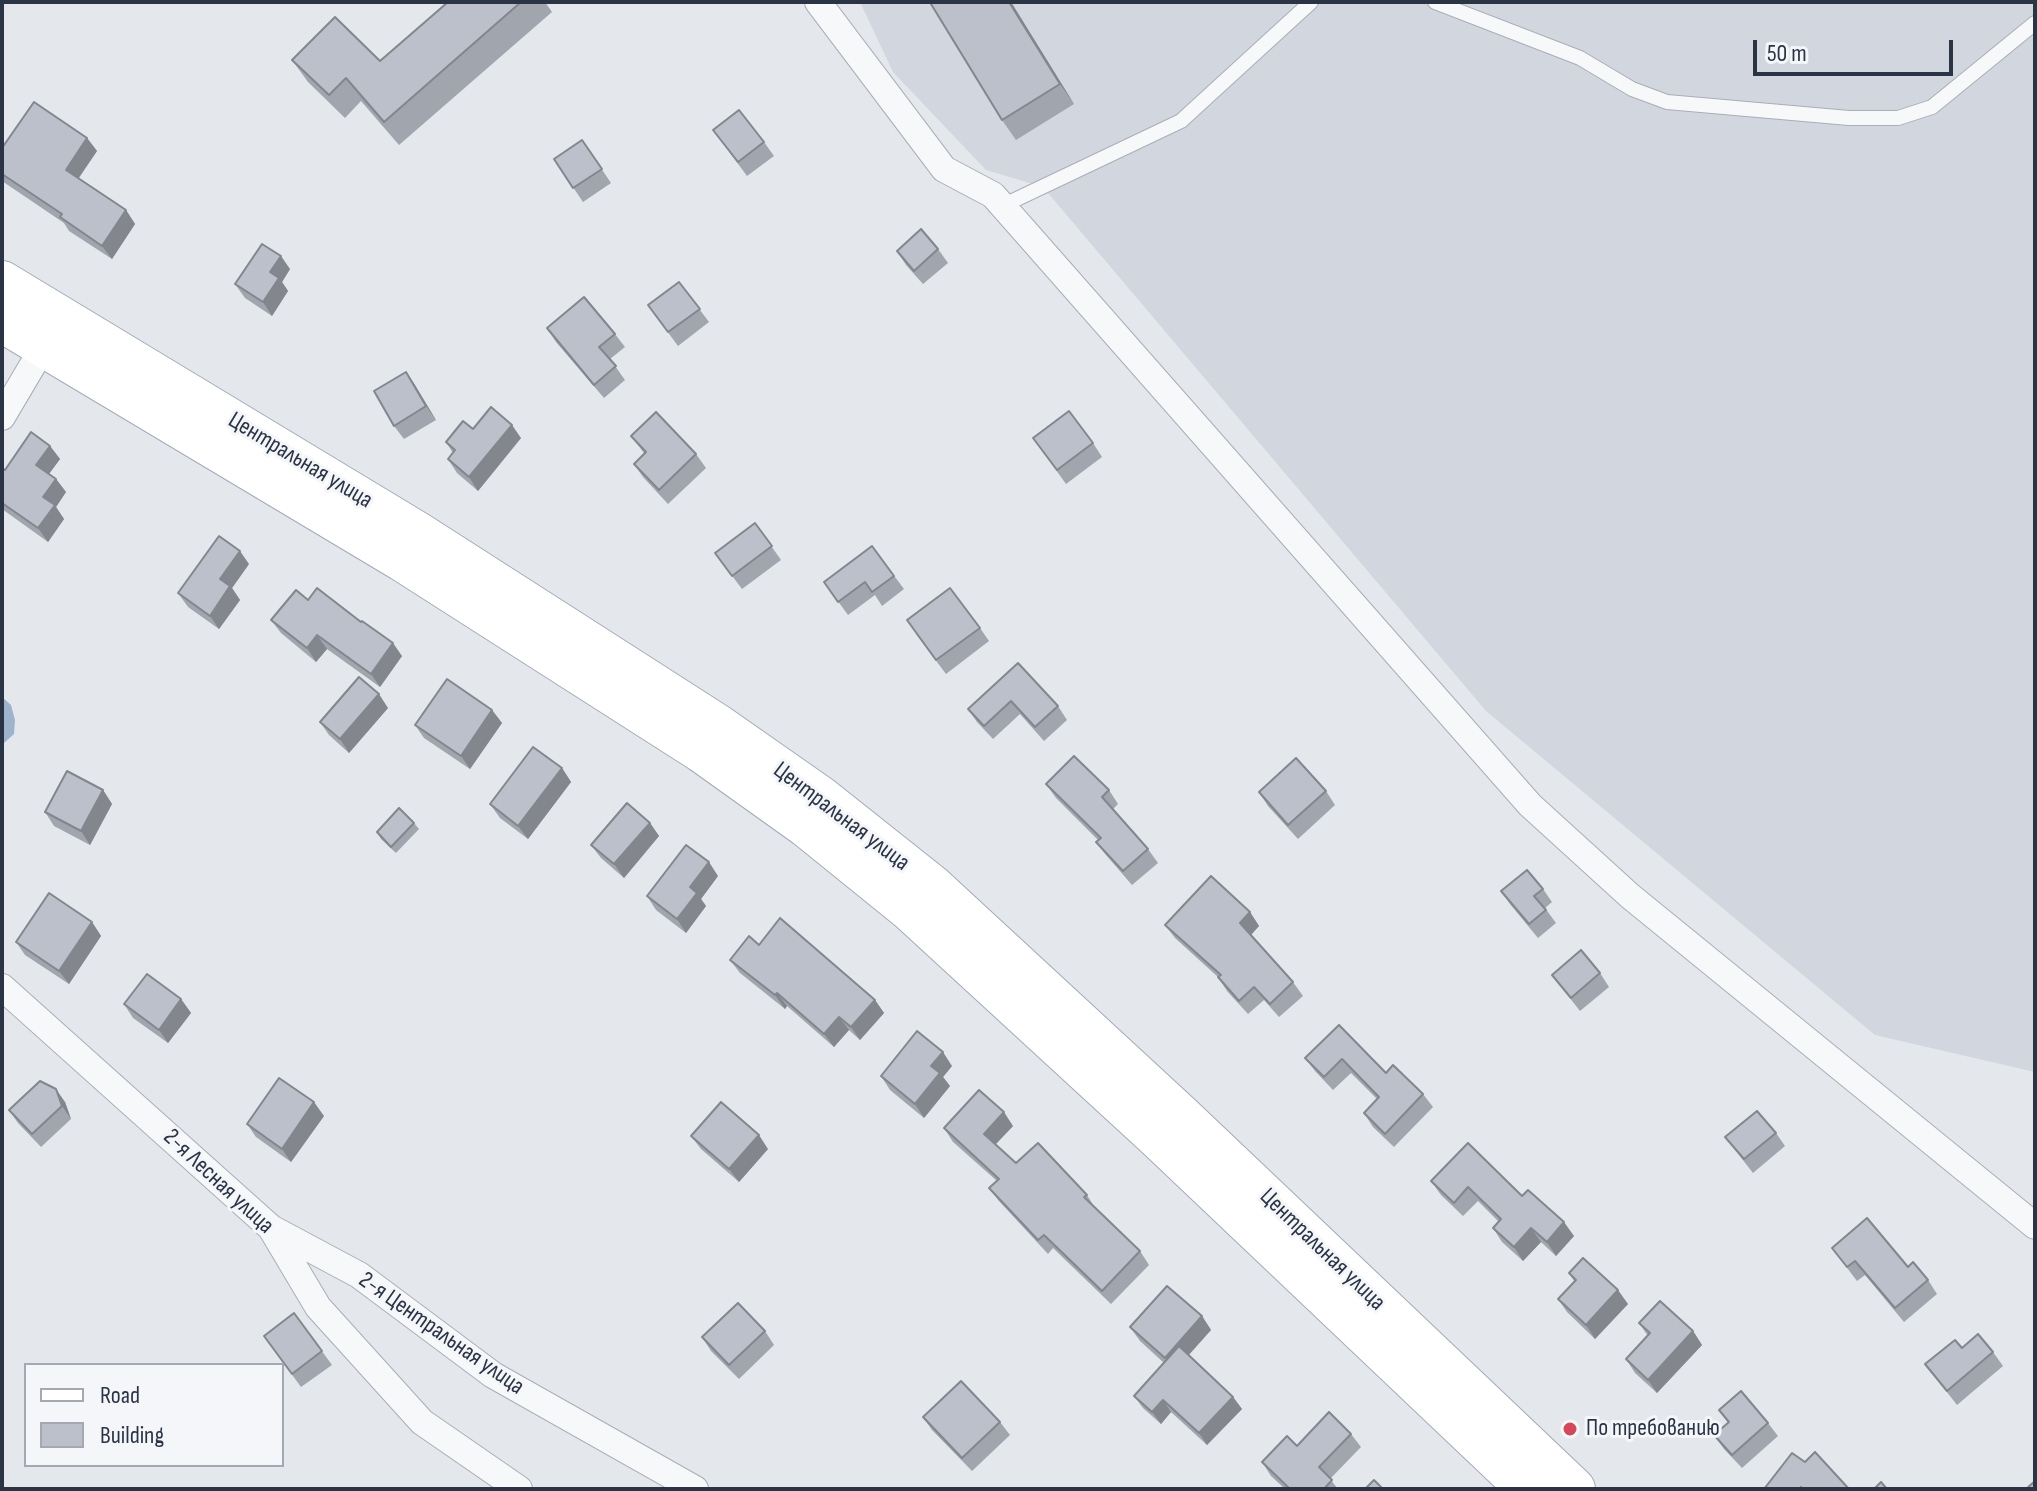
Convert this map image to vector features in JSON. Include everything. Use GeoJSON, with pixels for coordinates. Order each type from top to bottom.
{"type":"FeatureCollection","features":[{"type":"Feature","properties":{"kind":"main road","name":"Центральная улица"},"geometry":{"type":"LineString","coordinates":[[2,282],[416,532],[717,725],[820,797],[932,886],[1181,1116],[1574,1489]]}},
{"type":"Feature","properties":{"kind":"main road","name":"Центральная улица"},"geometry":{"type":"LineString","coordinates":[[2,321],[402,560],[701,751],[806,826],[911,911],[1146,1126],[1528,1489]]}},
{"type":"Feature","properties":{"kind":"street"},"geometry":{"type":"LineString","coordinates":[[818,2],[944,169],[993,195],[1530,805],[1630,896],[2035,1226]]}},
{"type":"Feature","properties":{"kind":"street"},"geometry":{"type":"LineString","coordinates":[[2,417],[44,346]]}},
{"type":"Feature","properties":{"kind":"street","name":"2-я Лесная улица"},"geometry":{"type":"LineString","coordinates":[[2,987],[271,1228],[318,1307],[422,1422],[519,1489]]}},
{"type":"Feature","properties":{"kind":"street","name":"2-я Центральная улица"},"geometry":{"type":"LineString","coordinates":[[271,1228],[359,1275],[493,1375],[695,1489]]}},
{"type":"Feature","properties":{"kind":"lane"},"geometry":{"type":"LineString","coordinates":[[1002,206],[1181,121],[1311,2]]}},
{"type":"Feature","properties":{"kind":"lane"},"geometry":{"type":"LineString","coordinates":[[1435,2],[1580,58],[1632,89],[1667,102],[1849,118],[1898,118],[1932,107],[2035,23]]}},
{"type":"Feature","properties":{"kind":"shaded area"},"geometry":{"type":"Polygon","coordinates":[[[860,2],[2035,2],[2035,1072],[1875,1035],[1486,711],[1043,187],[986,170],[893,72],[860,2]]]}},
{"type":"Feature","properties":{"kind":"water"},"geometry":{"type":"Polygon","coordinates":[[[2,697],[11,705],[15,720],[14,734],[3,744],[2,697]]]}},
{"type":"Feature","properties":{"kind":"building"},"geometry":{"type":"Polygon","coordinates":[[[448,2],[521,2],[384,122],[346,78],[329,95],[292,60],[335,17],[380,61],[448,2]]]}},
{"type":"Feature","properties":{"kind":"building"},"geometry":{"type":"Polygon","coordinates":[[[1009,2],[1060,84],[1002,120],[931,4],[1009,2]]]}},
{"type":"Feature","properties":{"kind":"building"},"geometry":{"type":"Polygon","coordinates":[[[34,102],[87,138],[66,170],[126,210],[102,246],[60,217],[62,214],[2,174],[2,148],[34,102]]]}},
{"type":"Feature","properties":{"kind":"building"},"geometry":{"type":"Polygon","coordinates":[[[739,110],[764,142],[738,162],[713,130],[739,110]]]}},
{"type":"Feature","properties":{"kind":"building"},"geometry":{"type":"Polygon","coordinates":[[[582,140],[602,169],[573,188],[554,159],[582,140]]]}},
{"type":"Feature","properties":{"kind":"building"},"geometry":{"type":"Polygon","coordinates":[[[921,229],[938,249],[914,271],[897,251],[921,229]]]}},
{"type":"Feature","properties":{"kind":"building"},"geometry":{"type":"Polygon","coordinates":[[[262,244],[281,256],[270,272],[279,278],[263,302],[235,284],[262,244]]]}},
{"type":"Feature","properties":{"kind":"building"},"geometry":{"type":"Polygon","coordinates":[[[679,282],[700,309],[668,332],[648,305],[679,282]]]}},
{"type":"Feature","properties":{"kind":"building"},"geometry":{"type":"Polygon","coordinates":[[[584,297],[615,334],[599,347],[616,366],[594,385],[547,328],[584,297]]]}},
{"type":"Feature","properties":{"kind":"building"},"geometry":{"type":"Polygon","coordinates":[[[406,372],[426,406],[394,426],[374,391],[406,372]]]}},
{"type":"Feature","properties":{"kind":"building"},"geometry":{"type":"Polygon","coordinates":[[[491,407],[512,425],[469,477],[448,459],[455,450],[446,442],[463,421],[473,429],[491,407]]]}},
{"type":"Feature","properties":{"kind":"building"},"geometry":{"type":"Polygon","coordinates":[[[1069,411],[1093,443],[1057,470],[1033,438],[1069,411]]]}},
{"type":"Feature","properties":{"kind":"building"},"geometry":{"type":"Polygon","coordinates":[[[656,412],[696,454],[659,490],[634,464],[646,452],[631,436],[656,412]]]}},
{"type":"Feature","properties":{"kind":"building"},"geometry":{"type":"Polygon","coordinates":[[[31,432],[50,446],[36,465],[56,479],[43,497],[55,505],[38,528],[2,503],[2,468],[5,470],[31,432]]]}},
{"type":"Feature","properties":{"kind":"building"},"geometry":{"type":"Polygon","coordinates":[[[755,523],[772,546],[732,576],[715,553],[755,523]]]}},
{"type":"Feature","properties":{"kind":"building"},"geometry":{"type":"Polygon","coordinates":[[[219,536],[240,551],[220,579],[230,586],[210,616],[178,593],[219,536]]]}},
{"type":"Feature","properties":{"kind":"building"},"geometry":{"type":"Polygon","coordinates":[[[872,546],[894,576],[872,592],[865,582],[838,602],[824,582],[872,546]]]}},
{"type":"Feature","properties":{"kind":"building"},"geometry":{"type":"Polygon","coordinates":[[[317,588],[393,643],[371,674],[317,635],[307,648],[271,620],[296,590],[308,600],[317,588]]]}},
{"type":"Feature","properties":{"kind":"building"},"geometry":{"type":"Polygon","coordinates":[[[950,588],[980,628],[936,660],[907,620],[950,588]]]}},
{"type":"Feature","properties":{"kind":"building"},"geometry":{"type":"Polygon","coordinates":[[[1018,663],[1058,706],[1035,727],[1011,701],[984,726],[968,709],[1018,663]]]}},
{"type":"Feature","properties":{"kind":"building"},"geometry":{"type":"Polygon","coordinates":[[[359,677],[379,694],[340,739],[320,722],[359,677]]]}},
{"type":"Feature","properties":{"kind":"building"},"geometry":{"type":"Polygon","coordinates":[[[447,679],[492,710],[461,756],[415,725],[447,679]]]}},
{"type":"Feature","properties":{"kind":"building"},"geometry":{"type":"Polygon","coordinates":[[[533,747],[562,768],[518,826],[490,804],[533,747]]]}},
{"type":"Feature","properties":{"kind":"building"},"geometry":{"type":"Polygon","coordinates":[[[1074,756],[1109,790],[1102,797],[1148,849],[1123,871],[1096,842],[1101,838],[1046,784],[1074,756]]]}},
{"type":"Feature","properties":{"kind":"building"},"geometry":{"type":"Polygon","coordinates":[[[1296,758],[1326,791],[1288,825],[1259,792],[1296,758]]]}},
{"type":"Feature","properties":{"kind":"building"},"geometry":{"type":"Polygon","coordinates":[[[67,771],[103,790],[81,831],[45,812],[67,771]]]}},
{"type":"Feature","properties":{"kind":"building"},"geometry":{"type":"Polygon","coordinates":[[[627,803],[650,823],[614,864],[591,845],[627,803]]]}},
{"type":"Feature","properties":{"kind":"building"},"geometry":{"type":"Polygon","coordinates":[[[399,808],[414,823],[391,847],[377,832],[399,808]]]}},
{"type":"Feature","properties":{"kind":"building"},"geometry":{"type":"Polygon","coordinates":[[[686,845],[709,862],[690,887],[697,893],[677,919],[647,896],[686,845]]]}},
{"type":"Feature","properties":{"kind":"building"},"geometry":{"type":"Polygon","coordinates":[[[1527,870],[1543,889],[1534,896],[1546,910],[1529,924],[1501,891],[1527,870]]]}},
{"type":"Feature","properties":{"kind":"building"},"geometry":{"type":"Polygon","coordinates":[[[1211,876],[1250,912],[1240,923],[1293,982],[1270,1004],[1254,987],[1239,1001],[1218,977],[1221,975],[1165,925],[1211,876]]]}},
{"type":"Feature","properties":{"kind":"building"},"geometry":{"type":"Polygon","coordinates":[[[49,893],[92,922],[59,971],[16,942],[49,893]]]}},
{"type":"Feature","properties":{"kind":"building"},"geometry":{"type":"Polygon","coordinates":[[[780,918],[875,1000],[851,1027],[839,1017],[824,1034],[777,993],[775,995],[730,960],[749,936],[759,945],[780,918]]]}},
{"type":"Feature","properties":{"kind":"building"},"geometry":{"type":"Polygon","coordinates":[[[1581,950],[1600,973],[1571,998],[1552,975],[1581,950]]]}},
{"type":"Feature","properties":{"kind":"building"},"geometry":{"type":"Polygon","coordinates":[[[147,974],[181,999],[159,1030],[124,1004],[147,974]]]}},
{"type":"Feature","properties":{"kind":"building"},"geometry":{"type":"Polygon","coordinates":[[[1339,1025],[1386,1073],[1393,1065],[1423,1094],[1385,1134],[1364,1113],[1379,1097],[1342,1059],[1324,1077],[1305,1058],[1339,1025]]]}},
{"type":"Feature","properties":{"kind":"building"},"geometry":{"type":"Polygon","coordinates":[[[917,1031],[943,1052],[931,1066],[940,1073],[915,1104],[881,1076],[917,1031]]]}},
{"type":"Feature","properties":{"kind":"building"},"geometry":{"type":"Polygon","coordinates":[[[279,1078],[314,1102],[282,1149],[247,1124],[279,1078]]]}},
{"type":"Feature","properties":{"kind":"building"},"geometry":{"type":"Polygon","coordinates":[[[40,1081],[56,1089],[62,1106],[32,1134],[9,1110],[40,1081]]]}},
{"type":"Feature","properties":{"kind":"building"},"geometry":{"type":"Polygon","coordinates":[[[979,1090],[1004,1112],[984,1134],[1016,1163],[1038,1143],[1087,1195],[1084,1197],[1140,1251],[1102,1291],[1044,1235],[1038,1240],[989,1188],[999,1179],[944,1128],[979,1090]]]}},
{"type":"Feature","properties":{"kind":"building"},"geometry":{"type":"Polygon","coordinates":[[[721,1102],[759,1135],[729,1169],[691,1136],[721,1102]]]}},
{"type":"Feature","properties":{"kind":"building"},"geometry":{"type":"Polygon","coordinates":[[[1757,1111],[1776,1133],[1744,1159],[1725,1137],[1757,1111]]]}},
{"type":"Feature","properties":{"kind":"building"},"geometry":{"type":"Polygon","coordinates":[[[1468,1143],[1522,1196],[1528,1190],[1564,1222],[1547,1242],[1531,1228],[1514,1247],[1493,1228],[1501,1219],[1468,1187],[1454,1203],[1431,1181],[1468,1143]]]}},
{"type":"Feature","properties":{"kind":"building"},"geometry":{"type":"Polygon","coordinates":[[[1867,1218],[1908,1267],[1913,1262],[1928,1280],[1895,1308],[1855,1261],[1847,1267],[1832,1248],[1867,1218]]]}},
{"type":"Feature","properties":{"kind":"building"},"geometry":{"type":"Polygon","coordinates":[[[1583,1258],[1618,1290],[1586,1325],[1558,1299],[1576,1280],[1569,1273],[1583,1258]]]}},
{"type":"Feature","properties":{"kind":"building"},"geometry":{"type":"Polygon","coordinates":[[[1167,1286],[1202,1316],[1165,1358],[1130,1327],[1167,1286]]]}},
{"type":"Feature","properties":{"kind":"building"},"geometry":{"type":"Polygon","coordinates":[[[1660,1301],[1693,1331],[1648,1380],[1626,1359],[1650,1333],[1639,1323],[1660,1301]]]}},
{"type":"Feature","properties":{"kind":"building"},"geometry":{"type":"Polygon","coordinates":[[[738,1303],[765,1331],[729,1365],[702,1337],[738,1303]]]}},
{"type":"Feature","properties":{"kind":"building"},"geometry":{"type":"Polygon","coordinates":[[[294,1313],[322,1351],[292,1374],[264,1336],[294,1313]]]}},
{"type":"Feature","properties":{"kind":"building"},"geometry":{"type":"Polygon","coordinates":[[[1978,1334],[1993,1352],[1947,1391],[1925,1364],[1955,1340],[1962,1348],[1978,1334]]]}},
{"type":"Feature","properties":{"kind":"building"},"geometry":{"type":"Polygon","coordinates":[[[1179,1346],[1233,1397],[1199,1433],[1163,1400],[1152,1412],[1134,1396],[1179,1346]]]}},
{"type":"Feature","properties":{"kind":"building"},"geometry":{"type":"Polygon","coordinates":[[[961,1381],[1000,1422],[962,1458],[923,1417],[961,1381]]]}},
{"type":"Feature","properties":{"kind":"building"},"geometry":{"type":"Polygon","coordinates":[[[1741,1391],[1768,1423],[1732,1455],[1714,1435],[1729,1422],[1719,1410],[1741,1391]]]}},
{"type":"Feature","properties":{"kind":"building"},"geometry":{"type":"Polygon","coordinates":[[[1329,1412],[1351,1434],[1319,1467],[1332,1480],[1324,1489],[1290,1489],[1262,1462],[1287,1436],[1297,1446],[1329,1412]]]}},
{"type":"Feature","properties":{"kind":"building"},"geometry":{"type":"Polygon","coordinates":[[[1815,1452],[1849,1489],[1764,1489],[1792,1453],[1805,1462],[1815,1452]]]}},
{"type":"Feature","properties":{"kind":"building"},"geometry":{"type":"Polygon","coordinates":[[[1374,1480],[1383,1489],[1365,1489],[1374,1480]]]}},
{"type":"Feature","properties":{"kind":"building"},"geometry":{"type":"Polygon","coordinates":[[[1881,1482],[1887,1489],[1874,1489],[1881,1482]]]}},
{"type":"Feature","properties":{"kind":"place","name":"По требованию"},"geometry":{"type":"Point","coordinates":[1570,1429]}}]}
